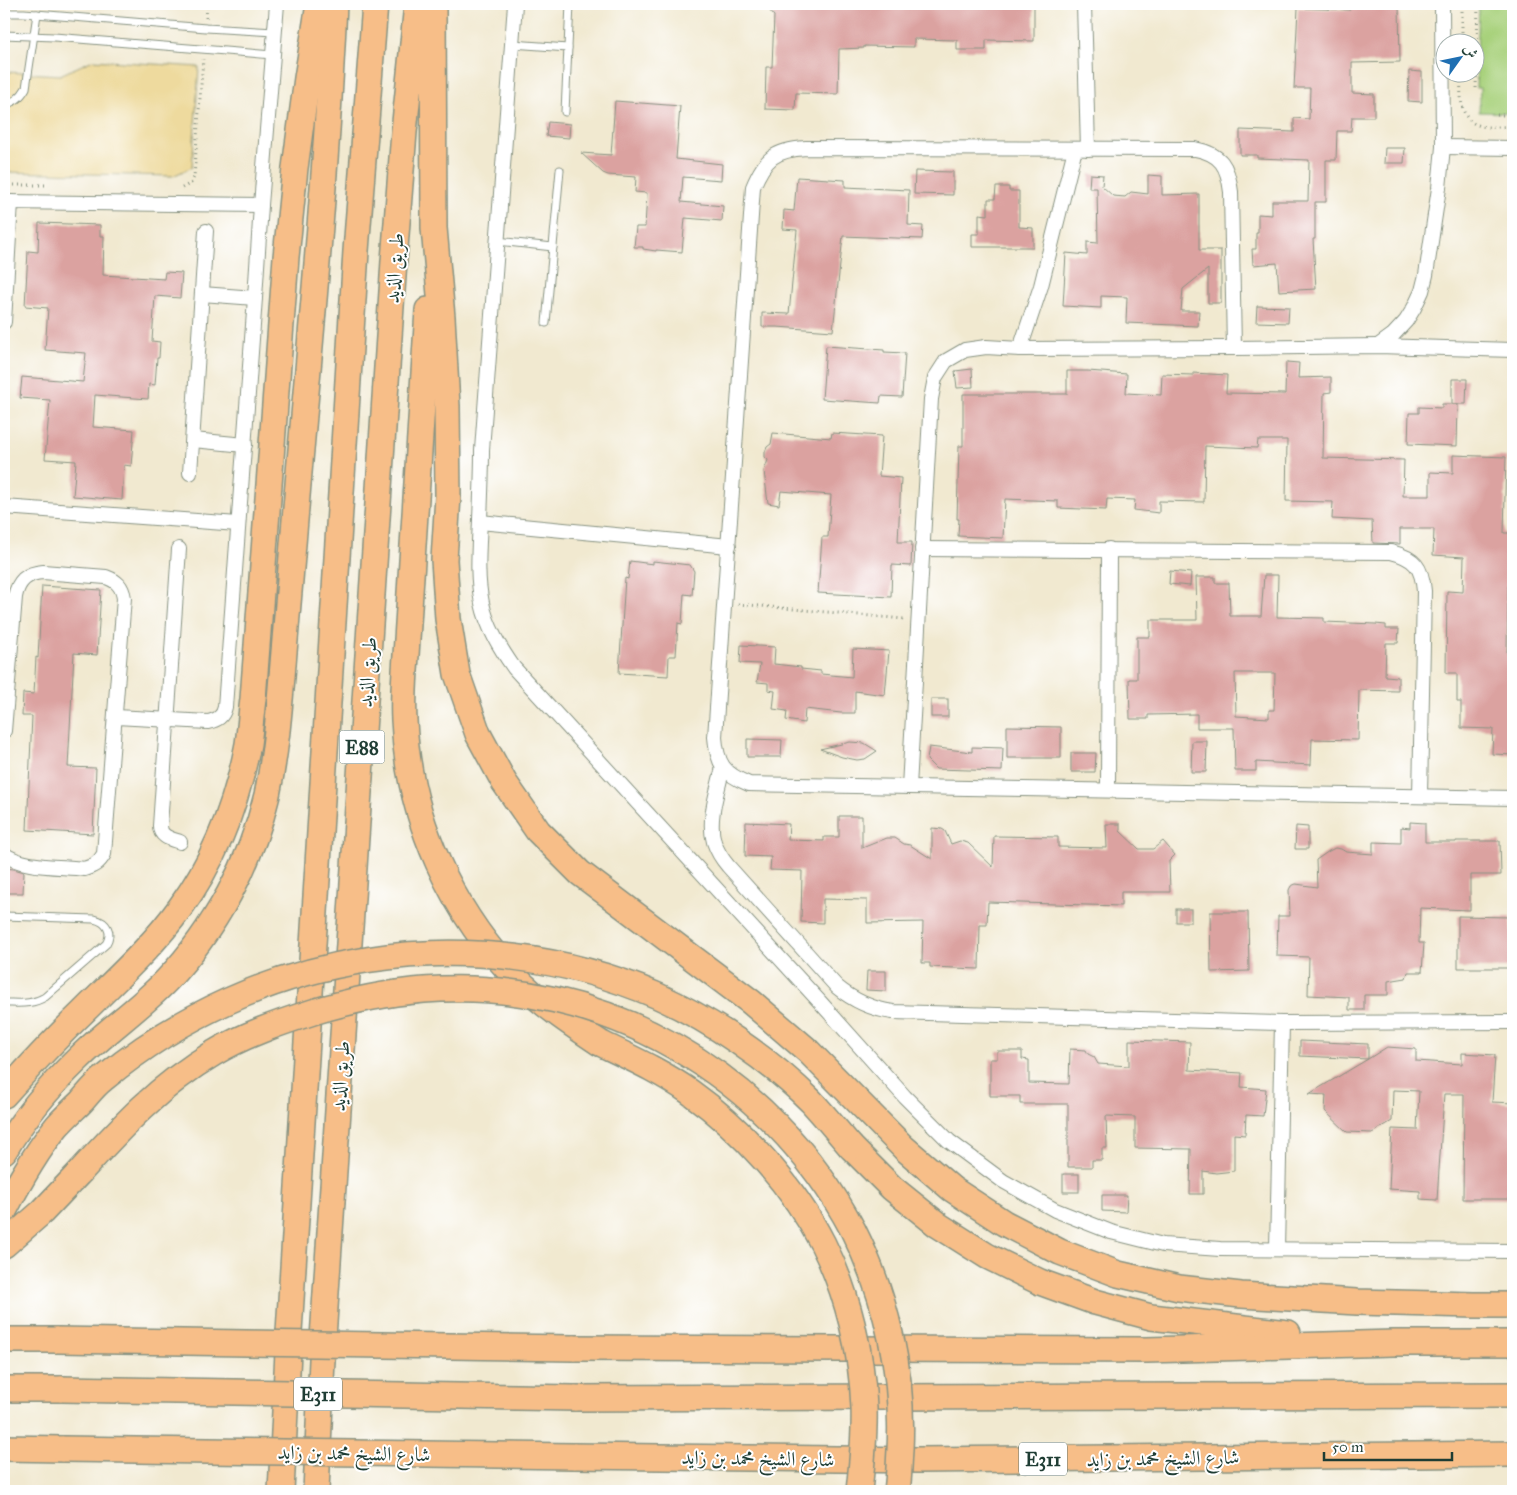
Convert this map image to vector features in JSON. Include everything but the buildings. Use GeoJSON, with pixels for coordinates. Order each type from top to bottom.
{"type":"FeatureCollection","features":[{"type":"Feature","properties":{"kind":"highway"},"geometry":{"type":"LineString","coordinates":[[4,1095],[39,1056],[153,942],[181,907],[204,870],[220,838],[238,787],[248,744],[253,699],[286,257],[295,168],[319,4]]}},
{"type":"Feature","properties":{"kind":"highway"},"geometry":{"type":"LineString","coordinates":[[4,1151],[50,1088],[79,1058],[144,1003],[191,952],[212,923],[245,862],[267,795],[280,696],[316,272],[331,74],[334,4]]}},
{"type":"Feature","properties":{"kind":"highway","name":"طريق الذيد"},"geometry":{"type":"LineString","coordinates":[[281,1491],[289,1332],[355,271],[375,4]]}},
{"type":"Feature","properties":{"kind":"highway","name":"طريق الذيد"},"geometry":{"type":"LineString","coordinates":[[316,1491],[323,1338],[393,270],[417,4]]}},
{"type":"Feature","properties":{"kind":"highway"},"geometry":{"type":"LineString","coordinates":[[433,4],[434,228],[405,671],[404,720],[409,769],[420,817],[438,863],[466,915],[489,947],[522,984],[559,1016],[600,1043],[646,1065],[690,1092],[729,1124],[765,1160],[796,1200],[823,1244],[840,1282],[852,1323],[860,1365],[864,1407],[864,1449],[860,1491]]}},
{"type":"Feature","properties":{"kind":"highway"},"geometry":{"type":"LineString","coordinates":[[434,228],[447,406],[448,496],[444,560],[448,619],[457,674],[478,734],[504,782],[538,832],[580,873],[714,973],[807,1050],[904,1148],[952,1189],[1004,1224],[1060,1252],[1118,1274],[1179,1288],[1241,1295],[1357,1302],[1513,1305]]}},
{"type":"Feature","properties":{"kind":"highway"},"geometry":{"type":"LineString","coordinates":[[4,1211],[20,1178],[57,1126],[102,1080],[158,1039],[218,1005],[283,980],[350,962],[419,954],[480,953],[541,960],[601,975],[659,997],[713,1025],[764,1060],[810,1101],[851,1147],[892,1188],[938,1225],[987,1256],[1040,1282],[1095,1302],[1151,1317],[1210,1325],[1393,1343]]}},
{"type":"Feature","properties":{"kind":"highway"},"geometry":{"type":"LineString","coordinates":[[4,1245],[42,1212],[120,1128],[164,1086],[215,1052],[270,1026],[327,1008],[376,996],[424,990],[474,989],[523,994],[572,1004],[619,1019],[664,1040],[706,1065],[746,1095],[782,1130],[808,1160],[841,1209],[864,1253],[881,1300],[896,1359],[902,1420],[897,1491]]}},
{"type":"Feature","properties":{"kind":"highway"},"geometry":{"type":"LineString","coordinates":[[4,1340],[573,1348],[1147,1350],[1393,1343],[1513,1343]]}},
{"type":"Feature","properties":{"kind":"highway","name":"E311"},"geometry":{"type":"LineString","coordinates":[[4,1389],[574,1398],[1513,1395]]}},
{"type":"Feature","properties":{"kind":"highway","name":"شارع الشيخ محمد بن زايد"},"geometry":{"type":"LineString","coordinates":[[4,1448],[918,1460],[1513,1454]]}},
{"type":"Feature","properties":{"kind":"street"},"geometry":{"type":"LineString","coordinates":[[116,718],[208,722],[224,714],[261,205],[278,4]]}},
{"type":"Feature","properties":{"kind":"street"},"geometry":{"type":"LineString","coordinates":[[515,4],[496,241],[477,558],[482,604],[500,648],[514,668],[906,1097],[949,1141],[1004,1181],[1055,1210],[1111,1232],[1163,1245],[1220,1249],[1513,1251]]}},
{"type":"Feature","properties":{"kind":"street"},"geometry":{"type":"LineString","coordinates":[[1020,349],[1082,149],[1084,4]]}},
{"type":"Feature","properties":{"kind":"street"},"geometry":{"type":"LineString","coordinates":[[1378,346],[1406,322],[1422,291],[1427,265],[1439,188],[1443,146],[1442,4]]}},
{"type":"Feature","properties":{"kind":"street"},"geometry":{"type":"LineString","coordinates":[[1443,146],[1513,148]]}},
{"type":"Feature","properties":{"kind":"street"},"geometry":{"type":"LineString","coordinates":[[1234,348],[1231,192],[1229,176],[1221,162],[1209,151],[1195,149],[806,148],[788,149],[772,157],[760,170],[753,187],[715,737],[716,753],[723,767],[734,778],[749,784],[1513,798]]}},
{"type":"Feature","properties":{"kind":"street"},"geometry":{"type":"LineString","coordinates":[[4,322],[8,202],[261,205]]}},
{"type":"Feature","properties":{"kind":"street"},"geometry":{"type":"LineString","coordinates":[[190,473],[206,231]]}},
{"type":"Feature","properties":{"kind":"street"},"geometry":{"type":"LineString","coordinates":[[202,294],[255,298]]}},
{"type":"Feature","properties":{"kind":"street"},"geometry":{"type":"LineString","coordinates":[[909,787],[931,399],[935,378],[946,361],[965,350],[986,347],[1020,349],[1378,346],[1513,350]]}},
{"type":"Feature","properties":{"kind":"street"},"geometry":{"type":"LineString","coordinates":[[193,440],[245,445]]}},
{"type":"Feature","properties":{"kind":"street"},"geometry":{"type":"LineString","coordinates":[[4,507],[238,524]]}},
{"type":"Feature","properties":{"kind":"street"},"geometry":{"type":"LineString","coordinates":[[480,522],[729,546]]}},
{"type":"Feature","properties":{"kind":"street"},"geometry":{"type":"LineString","coordinates":[[179,549],[160,830],[164,836],[180,842]]}},
{"type":"Feature","properties":{"kind":"street"},"geometry":{"type":"LineString","coordinates":[[922,549],[1391,552],[1405,555],[1416,564],[1423,577],[1424,591],[1420,796]]}},
{"type":"Feature","properties":{"kind":"street"},"geometry":{"type":"LineString","coordinates":[[1108,790],[1109,549]]}},
{"type":"Feature","properties":{"kind":"street"},"geometry":{"type":"LineString","coordinates":[[4,731],[17,586],[24,578],[33,573],[43,572],[113,579],[123,590],[124,598],[104,854],[94,866],[84,868],[21,863],[10,859],[4,854]]}},
{"type":"Feature","properties":{"kind":"street"},"geometry":{"type":"LineString","coordinates":[[723,767],[713,813],[712,828],[714,842],[720,855],[837,987],[863,1004],[881,1010],[893,1012],[1282,1023],[1513,1022]]}},
{"type":"Feature","properties":{"kind":"street"},"geometry":{"type":"LineString","coordinates":[[1277,1249],[1282,1023]]}},
{"type":"Feature","properties":{"kind":"lane"},"geometry":{"type":"LineString","coordinates":[[565,112],[570,4]]}},
{"type":"Feature","properties":{"kind":"lane"},"geometry":{"type":"LineString","coordinates":[[4,13],[276,32]]}},
{"type":"Feature","properties":{"kind":"lane"},"geometry":{"type":"LineString","coordinates":[[4,104],[16,100],[26,88],[37,14]]}},
{"type":"Feature","properties":{"kind":"lane"},"geometry":{"type":"LineString","coordinates":[[4,36],[34,36],[274,55]]}},
{"type":"Feature","properties":{"kind":"lane"},"geometry":{"type":"LineString","coordinates":[[511,44],[568,48]]}},
{"type":"Feature","properties":{"kind":"lane"},"geometry":{"type":"LineString","coordinates":[[546,323],[560,170]]}},
{"type":"Feature","properties":{"kind":"lane"},"geometry":{"type":"LineString","coordinates":[[496,241],[553,247]]}},
{"type":"Feature","properties":{"kind":"lane"},"geometry":{"type":"LineString","coordinates":[[4,916],[100,920],[109,931],[109,938],[106,944],[45,996],[26,1004],[4,1003]]}},
{"type":"Feature","properties":{"kind":"path"},"geometry":{"type":"LineString","coordinates":[[206,28],[207,4]]}},
{"type":"Feature","properties":{"kind":"path"},"geometry":{"type":"LineString","coordinates":[[1462,4],[1462,32]]}},
{"type":"Feature","properties":{"kind":"path"},"geometry":{"type":"LineString","coordinates":[[1476,88],[1478,4]]}},
{"type":"Feature","properties":{"kind":"path"},"geometry":{"type":"LineString","coordinates":[[182,188],[191,184],[194,177],[203,50]]}},
{"type":"Feature","properties":{"kind":"path"},"geometry":{"type":"LineString","coordinates":[[1462,82],[1461,101],[1463,111],[1469,120],[1475,125],[1481,126],[1513,127]]}},
{"type":"Feature","properties":{"kind":"path"},"geometry":{"type":"LineString","coordinates":[[1498,115],[1513,115]]}},
{"type":"Feature","properties":{"kind":"path"},"geometry":{"type":"LineString","coordinates":[[4,185],[53,186]]}},
{"type":"Feature","properties":{"kind":"path"},"geometry":{"type":"LineString","coordinates":[[725,602],[918,621]]}},
{"type":"Feature","properties":{"kind":"green space"},"geometry":{"type":"Polygon","coordinates":[[[1479,4],[1513,4],[1513,113],[1479,112],[1480,88],[1476,88],[1476,82],[1484,82],[1484,32],[1478,32],[1479,4]]]}},
{"type":"Feature","properties":{"kind":"sand"},"geometry":{"type":"Polygon","coordinates":[[[93,60],[199,67],[192,167],[173,176],[4,172],[6,72],[60,75],[93,60]]]}}]}
